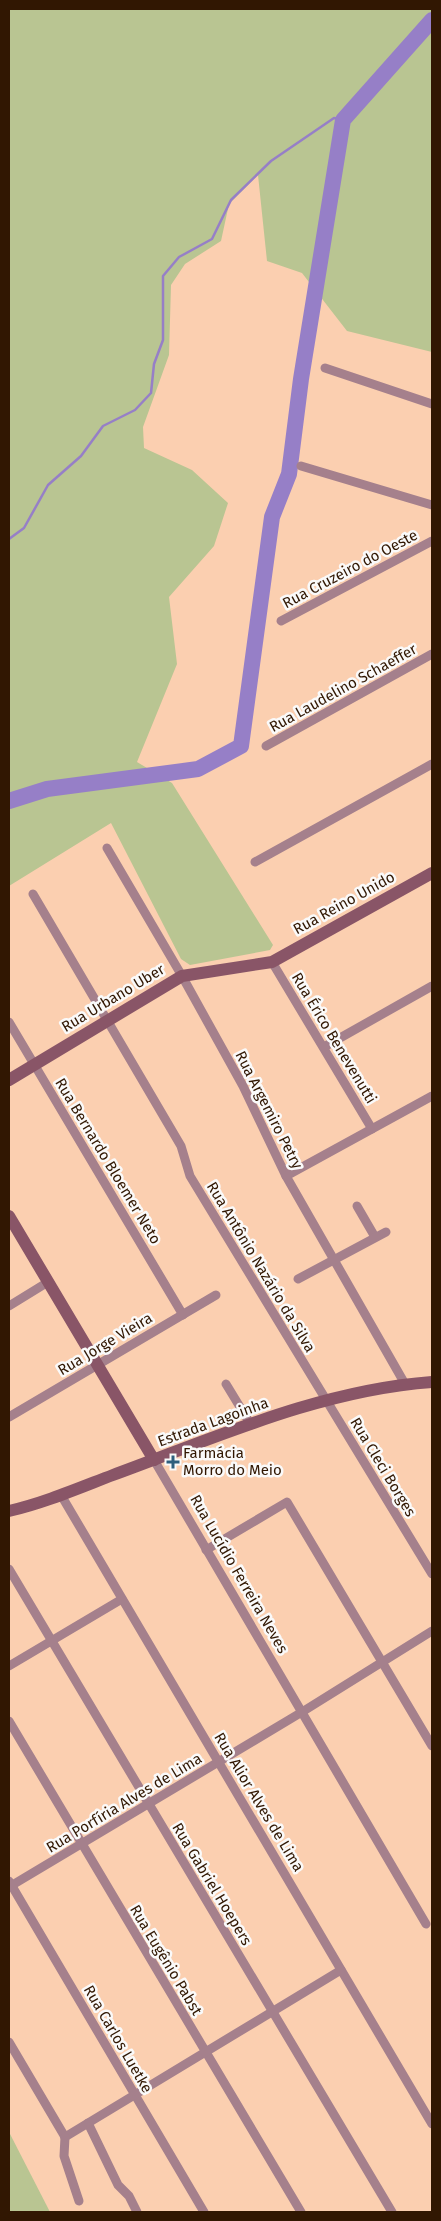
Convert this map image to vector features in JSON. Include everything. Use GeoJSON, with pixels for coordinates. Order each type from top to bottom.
{"type":"FeatureCollection","features":[{"type":"Feature","properties":{"kind":"street"},"geometry":{"type":"LineString","coordinates":[[325,368],[432,404]]}},
{"type":"Feature","properties":{"kind":"street"},"geometry":{"type":"LineString","coordinates":[[301,466],[432,505]]}},
{"type":"Feature","properties":{"kind":"street","name":"Rua Cruzeiro do Oeste"},"geometry":{"type":"LineString","coordinates":[[281,621],[432,541]]}},
{"type":"Feature","properties":{"kind":"street","name":"Rua Laudelino Schaeffer"},"geometry":{"type":"LineString","coordinates":[[266,746],[432,654]]}},
{"type":"Feature","properties":{"kind":"street"},"geometry":{"type":"LineString","coordinates":[[255,862],[432,764]]}},
{"type":"Feature","properties":{"kind":"street","name":"Rua Argemiro Petry"},"geometry":{"type":"LineString","coordinates":[[107,848],[182,976],[243,1086],[286,1176],[405,1384]]}},
{"type":"Feature","properties":{"kind":"street","name":"Rua Reino Unido"},"geometry":{"type":"LineString","coordinates":[[272,962],[432,873]]}},
{"type":"Feature","properties":{"kind":"street","name":"Rua Antônio Nazário da Silva"},"geometry":{"type":"LineString","coordinates":[[33,894],[181,1146],[190,1176],[326,1399]]}},
{"type":"Feature","properties":{"kind":"street","name":"Rua Urbano Uber"},"geometry":{"type":"LineString","coordinates":[[9,1080],[182,976],[272,962]]}},
{"type":"Feature","properties":{"kind":"street","name":"Rua Érico Benevenutti"},"geometry":{"type":"LineString","coordinates":[[272,962],[372,1129]]}},
{"type":"Feature","properties":{"kind":"street"},"geometry":{"type":"LineString","coordinates":[[324,1047],[432,986]]}},
{"type":"Feature","properties":{"kind":"street","name":"Rua Bernardo Bloemer Neto"},"geometry":{"type":"LineString","coordinates":[[9,1022],[183,1314]]}},
{"type":"Feature","properties":{"kind":"street"},"geometry":{"type":"LineString","coordinates":[[286,1176],[432,1096]]}},
{"type":"Feature","properties":{"kind":"street"},"geometry":{"type":"LineString","coordinates":[[357,1206],[375,1237]]}},
{"type":"Feature","properties":{"kind":"street","name":"Rua Lucídio Ferreira Neves"},"geometry":{"type":"LineString","coordinates":[[9,1216],[426,1924]]}},
{"type":"Feature","properties":{"kind":"street"},"geometry":{"type":"LineString","coordinates":[[298,1279],[386,1232]]}},
{"type":"Feature","properties":{"kind":"street"},"geometry":{"type":"LineString","coordinates":[[9,1306],[48,1282]]}},
{"type":"Feature","properties":{"kind":"street","name":"Rua Jorge Vieira"},"geometry":{"type":"LineString","coordinates":[[9,1417],[216,1295]]}},
{"type":"Feature","properties":{"kind":"street","name":"Estrada Lagoinha"},"geometry":{"type":"LineString","coordinates":[[9,1511],[61,1495],[326,1399],[405,1384],[432,1382]]}},
{"type":"Feature","properties":{"kind":"street"},"geometry":{"type":"LineString","coordinates":[[226,1384],[252,1425]]}},
{"type":"Feature","properties":{"kind":"street","name":"Rua Cleci Borges"},"geometry":{"type":"LineString","coordinates":[[326,1399],[432,1574]]}},
{"type":"Feature","properties":{"kind":"street","name":"Rua Alior Alves de Lima"},"geometry":{"type":"LineString","coordinates":[[61,1495],[432,2124]]}},
{"type":"Feature","properties":{"kind":"street"},"geometry":{"type":"LineString","coordinates":[[206,1550],[287,1502],[432,1746]]}},
{"type":"Feature","properties":{"kind":"street","name":"Rua Gabriel Hoepers"},"geometry":{"type":"LineString","coordinates":[[9,1569],[392,2212]]}},
{"type":"Feature","properties":{"kind":"street"},"geometry":{"type":"LineString","coordinates":[[9,1666],[122,1599]]}},
{"type":"Feature","properties":{"kind":"street","name":"Rua Porfíria Alves de Lima"},"geometry":{"type":"LineString","coordinates":[[10,1884],[149,1804],[383,1663],[432,1631]]}},
{"type":"Feature","properties":{"kind":"street","name":"Rua Eugênio Pabst"},"geometry":{"type":"LineString","coordinates":[[9,1721],[300,2212]]}},
{"type":"Feature","properties":{"kind":"street","name":"Rua Carlos Luetke"},"geometry":{"type":"LineString","coordinates":[[10,1884],[204,2212]]}},
{"type":"Feature","properties":{"kind":"street"},"geometry":{"type":"LineString","coordinates":[[65,2137],[341,1970]]}},
{"type":"Feature","properties":{"kind":"street"},"geometry":{"type":"LineString","coordinates":[[9,2042],[65,2137],[64,2156],[78,2201]]}},
{"type":"Feature","properties":{"kind":"street"},"geometry":{"type":"LineString","coordinates":[[88,2123],[118,2185],[129,2196],[137,2212]]}},
{"type":"Feature","properties":{"kind":"green space"},"geometry":{"type":"Polygon","coordinates":[[[9,9],[432,9],[432,352],[347,331],[302,273],[267,261],[258,175],[229,204],[221,241],[185,264],[171,285],[169,355],[143,427],[144,448],[192,470],[228,503],[214,546],[169,597],[177,664],[137,762],[172,783],[273,945],[270,950],[190,965],[181,959],[111,823],[9,886],[9,9]]]}},
{"type":"Feature","properties":{"kind":"green space"},"geometry":{"type":"Polygon","coordinates":[[[9,2132],[50,2212],[9,2212],[9,2132]]]}},
{"type":"Feature","properties":{"kind":"waterway"},"geometry":{"type":"LineString","coordinates":[[9,801],[47,789],[198,769],[241,746],[272,517],[289,474],[301,379],[343,120],[432,20]]}},
{"type":"Feature","properties":{"kind":"waterway"},"geometry":{"type":"LineString","coordinates":[[9,539],[24,528],[48,485],[81,456],[103,426],[135,410],[151,393],[154,364],[163,340],[163,276],[179,257],[212,239],[231,200],[271,161],[334,118],[343,120]]}},
{"type":"Feature","properties":{"kind":"place","name":"Farmácia Morro do Meio"},"geometry":{"type":"Point","coordinates":[173,1462]}}]}
